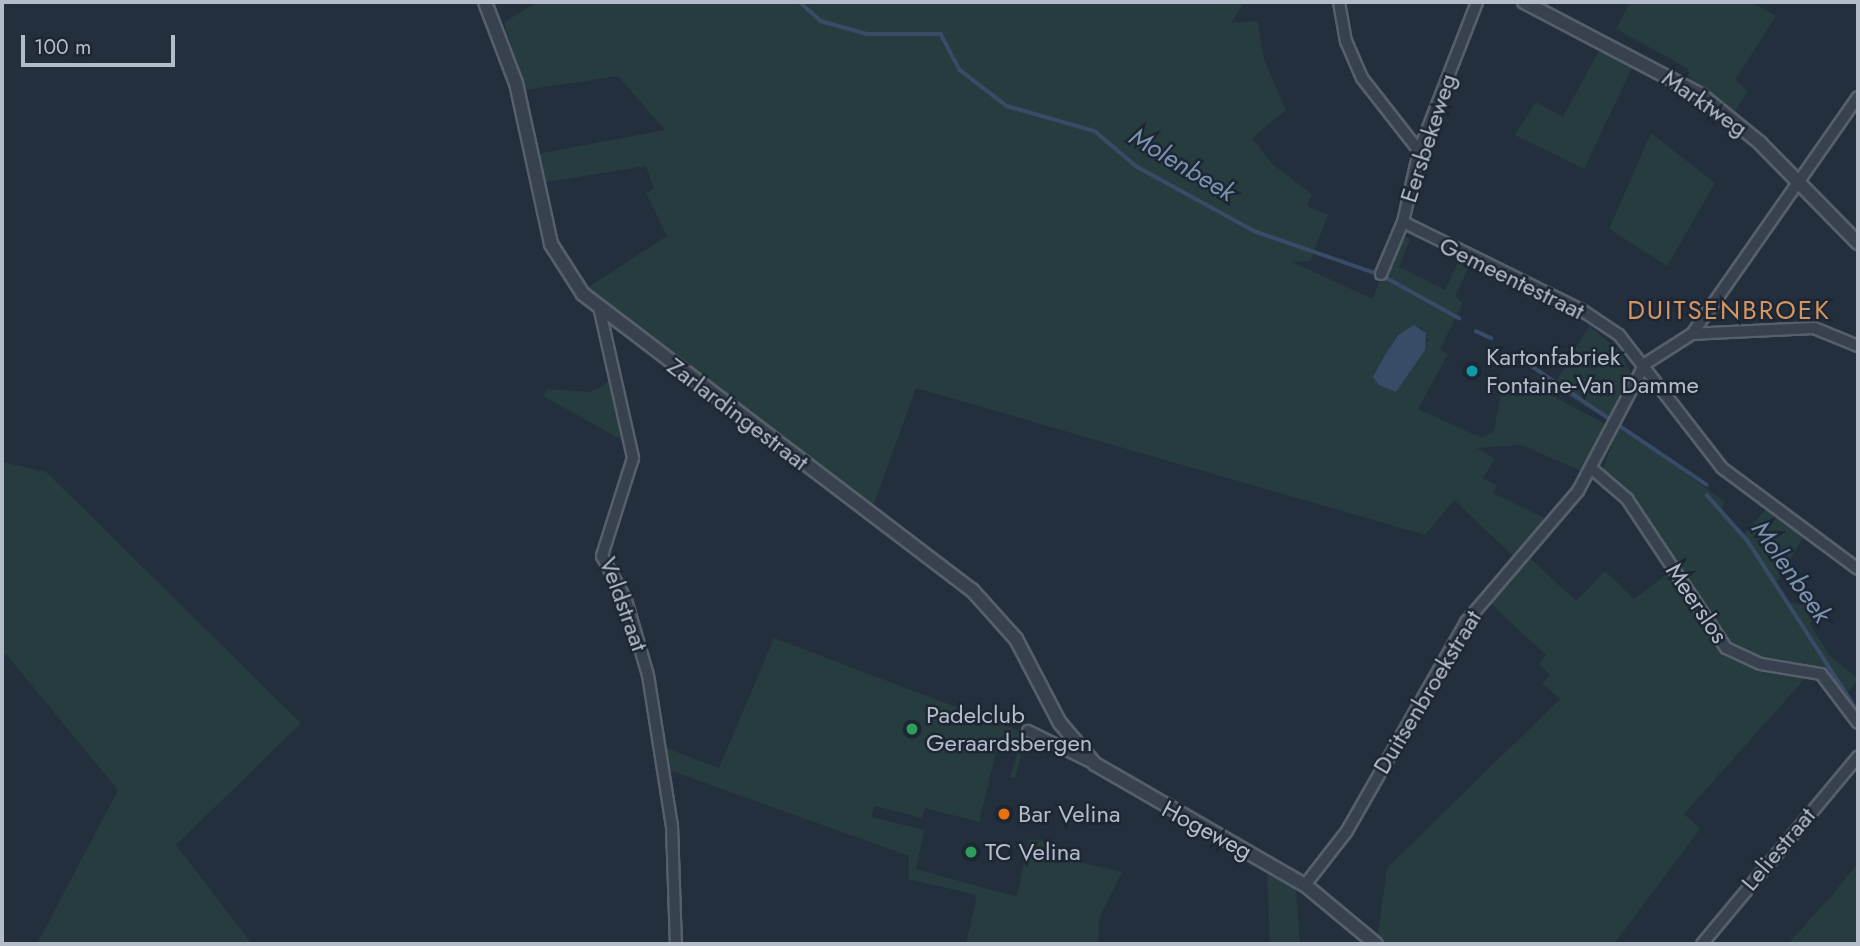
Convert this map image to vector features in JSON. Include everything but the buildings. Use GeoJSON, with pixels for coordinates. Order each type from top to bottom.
{"type":"FeatureCollection","features":[{"type":"Feature","properties":{"kind":"street","name":"Zarlardingestraat"},"geometry":{"type":"LineString","coordinates":[[485,2],[516,83],[551,244],[600,311],[972,590],[1016,639],[1060,723],[1095,764]]}},
{"type":"Feature","properties":{"kind":"street"},"geometry":{"type":"LineString","coordinates":[[1339,2],[1346,41],[1362,78],[1419,151]]}},
{"type":"Feature","properties":{"kind":"street","name":"Eersbekeweg"},"geometry":{"type":"LineString","coordinates":[[1381,274],[1403,222],[1419,151],[1477,2]]}},
{"type":"Feature","properties":{"kind":"street","name":"Marktweg"},"geometry":{"type":"LineString","coordinates":[[1524,2],[1701,94],[1798,181],[1858,243]]}},
{"type":"Feature","properties":{"kind":"street"},"geometry":{"type":"LineString","coordinates":[[1645,364],[1692,334],[1794,197],[1798,181],[1857,100]]}},
{"type":"Feature","properties":{"kind":"street","name":"Gemeentestraat"},"geometry":{"type":"LineString","coordinates":[[1403,222],[1583,311],[1645,364],[1722,468],[1858,569]]}},
{"type":"Feature","properties":{"kind":"street","name":"Veldstraat"},"geometry":{"type":"LineString","coordinates":[[600,311],[633,458],[603,556],[630,611],[648,675],[672,826],[676,944]]}},
{"type":"Feature","properties":{"kind":"street"},"geometry":{"type":"LineString","coordinates":[[1692,334],[1814,328],[1858,346]]}},
{"type":"Feature","properties":{"kind":"street","name":"Duitsenbroekstraat"},"geometry":{"type":"LineString","coordinates":[[1305,886],[1347,831],[1466,622],[1551,527],[1591,467],[1645,364]]}},
{"type":"Feature","properties":{"kind":"street","name":"Meerslos"},"geometry":{"type":"LineString","coordinates":[[1591,467],[1627,499],[1726,648],[1761,664],[1821,674],[1858,723]]}},
{"type":"Feature","properties":{"kind":"street","name":"Hogeweg"},"geometry":{"type":"LineString","coordinates":[[1028,731],[1095,764],[1305,886],[1376,944]]}},
{"type":"Feature","properties":{"kind":"street","name":"Leliestraat"},"geometry":{"type":"LineString","coordinates":[[1702,944],[1858,757]]}},
{"type":"Feature","properties":{"kind":"green space"},"geometry":{"type":"Polygon","coordinates":[[[538,2],[1244,2],[1231,23],[1258,21],[1264,60],[1286,110],[1252,138],[1272,164],[1312,194],[1307,206],[1328,215],[1310,261],[1292,262],[1373,299],[1396,233],[1410,239],[1399,267],[1445,290],[1458,262],[1468,269],[1455,296],[1463,303],[1440,349],[1448,354],[1418,409],[1482,438],[1494,431],[1501,392],[1527,382],[1607,425],[1584,472],[1521,445],[1477,448],[1495,459],[1483,478],[1497,486],[1493,493],[1551,521],[1514,557],[1454,500],[1425,535],[916,388],[872,509],[587,288],[667,236],[646,193],[654,189],[646,166],[542,183],[537,154],[665,130],[618,76],[525,90],[504,22],[538,2]],[[1421,327],[1397,335],[1382,362],[1396,392],[1428,340],[1421,327]]]}},
{"type":"Feature","properties":{"kind":"green space"},"geometry":{"type":"Polygon","coordinates":[[[1630,2],[1750,2],[1776,16],[1735,80],[1748,91],[1735,111],[1686,75],[1689,69],[1616,29],[1630,2]]]}},
{"type":"Feature","properties":{"kind":"green space"},"geometry":{"type":"Polygon","coordinates":[[[1600,49],[1633,66],[1584,169],[1515,135],[1536,102],[1563,117],[1600,49]]]}},
{"type":"Feature","properties":{"kind":"green space"},"geometry":{"type":"Polygon","coordinates":[[[1651,133],[1715,183],[1667,266],[1609,229],[1651,133]]]}},
{"type":"Feature","properties":{"kind":"green space"},"geometry":{"type":"Polygon","coordinates":[[[1589,326],[1621,352],[1631,375],[1610,421],[1523,369],[1554,385],[1589,326]]]}},
{"type":"Feature","properties":{"kind":"green space"},"geometry":{"type":"Polygon","coordinates":[[[613,371],[629,444],[543,396],[547,389],[590,392],[606,384],[613,371]]]}},
{"type":"Feature","properties":{"kind":"green space"},"geometry":{"type":"Polygon","coordinates":[[[1619,425],[1725,502],[1721,509],[1743,535],[1766,509],[1805,534],[1776,583],[1789,602],[1817,608],[1810,624],[1829,655],[1858,679],[1847,694],[1819,668],[1751,658],[1730,641],[1632,498],[1603,469],[1619,425]]]}},
{"type":"Feature","properties":{"kind":"green space"},"geometry":{"type":"Polygon","coordinates":[[[2,462],[46,472],[301,723],[176,845],[252,944],[37,944],[118,790],[6,654],[2,657],[2,462]]]}},
{"type":"Feature","properties":{"kind":"green space"},"geometry":{"type":"Polygon","coordinates":[[[1530,558],[1576,601],[1605,571],[1634,599],[1671,571],[1735,659],[1808,675],[1684,814],[1700,829],[1614,944],[1386,944],[1378,935],[1387,868],[1560,699],[1542,683],[1550,675],[1539,664],[1546,655],[1490,603],[1530,558]]]}},
{"type":"Feature","properties":{"kind":"green space"},"geometry":{"type":"Polygon","coordinates":[[[774,638],[1027,734],[1015,778],[1010,777],[1019,746],[999,740],[979,822],[925,808],[922,818],[875,806],[871,817],[924,830],[916,869],[1017,897],[1029,839],[1043,841],[1047,855],[1122,872],[1099,919],[1098,944],[966,944],[977,895],[908,879],[909,856],[669,770],[666,748],[719,768],[774,638]]]}},
{"type":"Feature","properties":{"kind":"green space"},"geometry":{"type":"Polygon","coordinates":[[[1858,863],[1858,944],[1788,944],[1832,895],[1858,863]]]}},
{"type":"Feature","properties":{"kind":"green space"},"geometry":{"type":"Polygon","coordinates":[[[1267,872],[1296,889],[1300,944],[1270,944],[1267,872]]]}},
{"type":"Feature","properties":{"kind":"water"},"geometry":{"type":"Polygon","coordinates":[[[1414,325],[1426,333],[1425,350],[1396,392],[1379,385],[1373,377],[1385,355],[1398,335],[1414,325]]]}},
{"type":"Feature","properties":{"kind":"waterway","name":"Molenbeek"},"geometry":{"type":"LineString","coordinates":[[800,2],[821,21],[867,34],[941,34],[960,70],[1007,106],[1095,131],[1136,166],[1254,231],[1375,273]]}},
{"type":"Feature","properties":{"kind":"waterway","name":"Molenbeek"},"geometry":{"type":"LineString","coordinates":[[1385,277],[1459,318]]}},
{"type":"Feature","properties":{"kind":"waterway","name":"Molenbeek"},"geometry":{"type":"LineString","coordinates":[[1476,331],[1491,338]]}},
{"type":"Feature","properties":{"kind":"waterway","name":"Molenbeek"},"geometry":{"type":"LineString","coordinates":[[1527,363],[1707,485]]}},
{"type":"Feature","properties":{"kind":"waterway","name":"Molenbeek"},"geometry":{"type":"LineString","coordinates":[[1707,495],[1748,541],[1858,712]]}},
{"type":"Feature","properties":{"kind":"place","name":"Kartonfabriek Fontaine-Van Damme"},"geometry":{"type":"Point","coordinates":[1472,371]}},
{"type":"Feature","properties":{"kind":"place","name":"Padelclub Geraardsbergen"},"geometry":{"type":"Point","coordinates":[912,729]}},
{"type":"Feature","properties":{"kind":"place","name":"Bar Velina"},"geometry":{"type":"Point","coordinates":[1004,814]}},
{"type":"Feature","properties":{"kind":"place","name":"TC Velina"},"geometry":{"type":"Point","coordinates":[971,852]}},
{"type":"Feature","properties":{"kind":"district","name":"DUITSENBROEK"},"geometry":{"type":"Point","coordinates":[1729,311]}}]}
